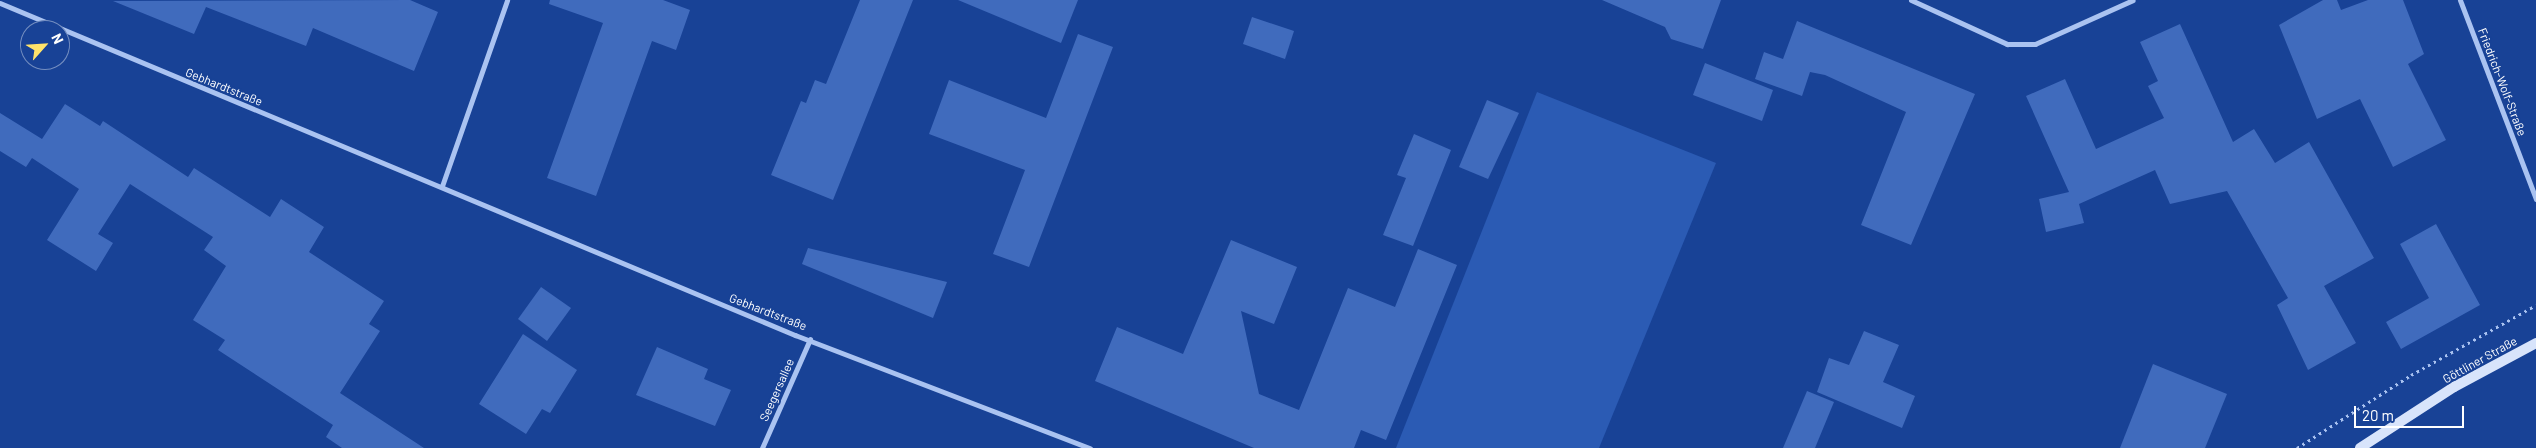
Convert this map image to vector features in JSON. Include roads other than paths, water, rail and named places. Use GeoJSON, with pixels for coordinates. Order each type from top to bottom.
{"type":"FeatureCollection","features":[{"type":"Feature","properties":{"kind":"street"},"geometry":{"type":"LineString","coordinates":[[442,186],[507,0]]}},
{"type":"Feature","properties":{"kind":"street"},"geometry":{"type":"LineString","coordinates":[[1912,0],[2007,44],[2035,44],[2133,0]]}},
{"type":"Feature","properties":{"kind":"street","name":"Friedrich-Wolf-Straße"},"geometry":{"type":"LineString","coordinates":[[2460,0],[2536,199]]}},
{"type":"Feature","properties":{"kind":"street","name":"Gebhardtstraße"},"geometry":{"type":"LineString","coordinates":[[0,4],[810,340],[1090,448]]}},
{"type":"Feature","properties":{"kind":"street","name":"Seegersallee"},"geometry":{"type":"LineString","coordinates":[[762,448],[810,340]]}},
{"type":"Feature","properties":{"kind":"street","name":"Göttliner Straße"},"geometry":{"type":"LineString","coordinates":[[2360,448],[2454,387],[2536,343]]}}]}
